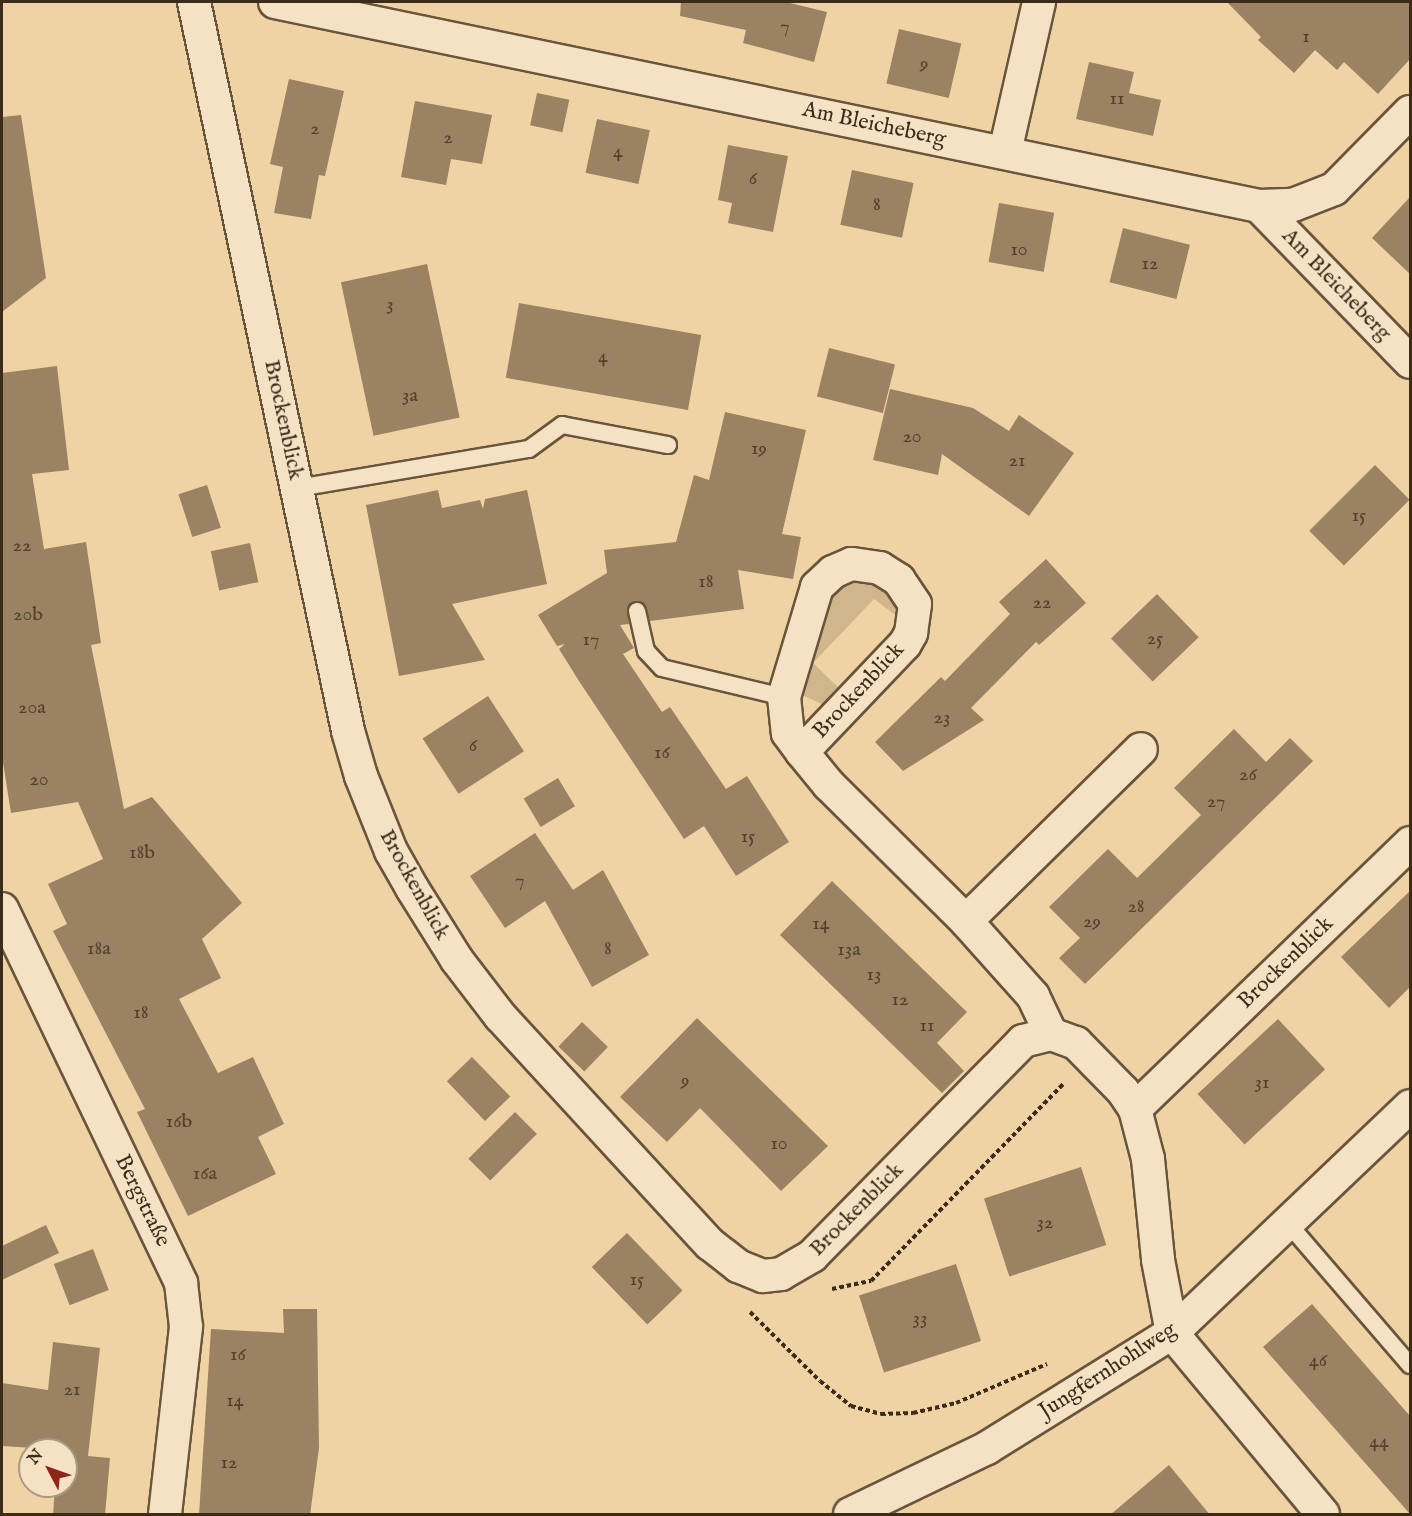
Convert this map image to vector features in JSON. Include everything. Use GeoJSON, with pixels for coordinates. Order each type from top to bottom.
{"type":"FeatureCollection","features":[{"type":"Feature","properties":{"kind":"street","name":"Brockenblick"},"geometry":{"type":"LineString","coordinates":[[194,2],[361,776],[392,851],[457,960],[506,1024],[711,1244],[738,1266],[763,1276],[781,1275],[812,1256],[1023,1041],[1050,1034],[1033,996],[966,921],[829,785],[801,752],[785,725],[784,697],[808,608],[823,581],[857,562],[880,568],[899,580],[916,608],[905,644],[801,752]]}},
{"type":"Feature","properties":{"kind":"street","name":"Am Bleicheberg"},"geometry":{"type":"LineString","coordinates":[[275,2],[1259,206],[1410,362]]}},
{"type":"Feature","properties":{"kind":"street"},"geometry":{"type":"LineString","coordinates":[[1005,152],[1039,2]]}},
{"type":"Feature","properties":{"kind":"street"},"geometry":{"type":"LineString","coordinates":[[1259,206],[1293,205],[1334,189],[1410,112]]}},
{"type":"Feature","properties":{"kind":"street"},"geometry":{"type":"LineString","coordinates":[[966,921],[1141,749]]}},
{"type":"Feature","properties":{"kind":"street","name":"Brockenblick"},"geometry":{"type":"LineString","coordinates":[[1135,1109],[1410,843]]}},
{"type":"Feature","properties":{"kind":"street","name":"Bergstraße"},"geometry":{"type":"LineString","coordinates":[[2,911],[181,1283],[186,1327],[165,1515]]}},
{"type":"Feature","properties":{"kind":"street"},"geometry":{"type":"LineString","coordinates":[[1050,1034],[1076,1043],[1123,1091],[1135,1109],[1148,1159],[1158,1260],[1172,1333],[1323,1515]]}},
{"type":"Feature","properties":{"kind":"street","name":"Jungfernhohlweg"},"geometry":{"type":"LineString","coordinates":[[850,1515],[987,1448],[1172,1333],[1286,1221],[1410,1106]]}},
{"type":"Feature","properties":{"kind":"lane"},"geometry":{"type":"LineString","coordinates":[[298,488],[529,449],[562,425],[668,445]]}},
{"type":"Feature","properties":{"kind":"lane"},"geometry":{"type":"LineString","coordinates":[[637,611],[646,651],[662,668],[784,697]]}},
{"type":"Feature","properties":{"kind":"lane"},"geometry":{"type":"LineString","coordinates":[[1286,1221],[1410,1365]]}},
{"type":"Feature","properties":{"kind":"path"},"geometry":{"type":"LineString","coordinates":[[824,1290],[871,1281],[1090,1057]]}},
{"type":"Feature","properties":{"kind":"path"},"geometry":{"type":"LineString","coordinates":[[744,1307],[851,1406],[881,1414],[913,1413],[956,1403],[1053,1362]]}},
{"type":"Feature","properties":{"kind":"shaded area"},"geometry":{"type":"Polygon","coordinates":[[[857,582],[883,587],[898,601],[902,620],[874,599],[813,663],[840,689],[824,705],[802,695],[810,662],[833,591],[857,582]]]}},
{"type":"Feature","properties":{"kind":"building"},"geometry":{"type":"Polygon","coordinates":[[[681,2],[786,2],[827,12],[814,62],[743,43],[746,30],[680,16],[681,2]]]}},
{"type":"Feature","properties":{"kind":"building"},"geometry":{"type":"Polygon","coordinates":[[[1227,2],[1410,2],[1410,59],[1378,94],[1344,62],[1337,70],[1315,50],[1294,73],[1258,40],[1261,37],[1227,2]]]}},
{"type":"Feature","properties":{"kind":"building"},"geometry":{"type":"Polygon","coordinates":[[[899,29],[961,43],[949,98],[886,84],[899,29]]]}},
{"type":"Feature","properties":{"kind":"building"},"geometry":{"type":"Polygon","coordinates":[[[1089,62],[1134,72],[1129,93],[1161,100],[1153,136],[1076,119],[1089,62]]]}},
{"type":"Feature","properties":{"kind":"building"},"geometry":{"type":"Polygon","coordinates":[[[289,79],[344,91],[325,176],[319,175],[311,219],[274,213],[283,167],[270,164],[289,79]]]}},
{"type":"Feature","properties":{"kind":"building"},"geometry":{"type":"Polygon","coordinates":[[[537,93],[569,100],[562,132],[530,125],[537,93]]]}},
{"type":"Feature","properties":{"kind":"building"},"geometry":{"type":"Polygon","coordinates":[[[415,101],[492,115],[482,164],[451,159],[446,185],[401,177],[415,101]]]}},
{"type":"Feature","properties":{"kind":"building"},"geometry":{"type":"Polygon","coordinates":[[[21,115],[46,278],[2,312],[2,117],[21,115]]]}},
{"type":"Feature","properties":{"kind":"building"},"geometry":{"type":"Polygon","coordinates":[[[597,119],[650,130],[638,184],[586,173],[597,119]]]}},
{"type":"Feature","properties":{"kind":"building"},"geometry":{"type":"Polygon","coordinates":[[[728,145],[788,156],[773,232],[728,223],[732,203],[718,200],[728,145]]]}},
{"type":"Feature","properties":{"kind":"building"},"geometry":{"type":"Polygon","coordinates":[[[852,170],[914,183],[902,238],[840,225],[852,170]]]}},
{"type":"Feature","properties":{"kind":"building"},"geometry":{"type":"Polygon","coordinates":[[[1410,197],[1410,274],[1372,238],[1410,197]]]}},
{"type":"Feature","properties":{"kind":"building"},"geometry":{"type":"Polygon","coordinates":[[[999,203],[1054,213],[1044,272],[989,262],[999,203]]]}},
{"type":"Feature","properties":{"kind":"building"},"geometry":{"type":"Polygon","coordinates":[[[1123,228],[1190,245],[1176,299],[1109,282],[1123,228]]]}},
{"type":"Feature","properties":{"kind":"building"},"geometry":{"type":"Polygon","coordinates":[[[427,264],[460,418],[374,436],[341,282],[427,264]]]}},
{"type":"Feature","properties":{"kind":"building"},"geometry":{"type":"Polygon","coordinates":[[[519,303],[701,335],[688,410],[506,378],[519,303]]]}},
{"type":"Feature","properties":{"kind":"building"},"geometry":{"type":"Polygon","coordinates":[[[829,348],[895,364],[883,413],[817,397],[829,348]]]}},
{"type":"Feature","properties":{"kind":"building"},"geometry":{"type":"Polygon","coordinates":[[[57,366],[69,470],[32,474],[44,549],[86,542],[101,643],[91,645],[124,809],[152,797],[242,903],[202,939],[221,978],[179,999],[218,1073],[253,1057],[284,1124],[258,1137],[276,1174],[188,1216],[137,1112],[145,1109],[53,931],[67,924],[48,884],[103,859],[78,802],[11,813],[2,756],[2,373],[57,366]]]}},
{"type":"Feature","properties":{"kind":"building"},"geometry":{"type":"Polygon","coordinates":[[[890,389],[973,408],[1009,431],[1019,415],[1074,453],[1029,516],[942,454],[938,475],[873,460],[890,389]]]}},
{"type":"Feature","properties":{"kind":"building"},"geometry":{"type":"Polygon","coordinates":[[[725,412],[806,430],[782,534],[801,537],[793,579],[738,570],[744,609],[650,621],[645,604],[635,601],[627,608],[629,624],[620,625],[634,648],[623,654],[662,712],[670,707],[726,789],[747,776],[789,842],[736,876],[704,826],[684,839],[559,649],[565,644],[557,646],[538,615],[607,573],[604,550],[676,542],[694,475],[709,480],[725,412]]]}},
{"type":"Feature","properties":{"kind":"building"},"geometry":{"type":"Polygon","coordinates":[[[1375,465],[1410,500],[1344,565],[1309,531],[1375,465]]]}},
{"type":"Feature","properties":{"kind":"building"},"geometry":{"type":"Polygon","coordinates":[[[207,485],[221,528],[192,537],[178,494],[207,485]]]}},
{"type":"Feature","properties":{"kind":"building"},"geometry":{"type":"Polygon","coordinates":[[[438,490],[442,508],[480,500],[483,509],[485,499],[527,490],[547,584],[452,604],[485,660],[399,676],[366,505],[438,490]]]}},
{"type":"Feature","properties":{"kind":"building"},"geometry":{"type":"Polygon","coordinates":[[[250,543],[258,582],[219,590],[211,551],[250,543]]]}},
{"type":"Feature","properties":{"kind":"building"},"geometry":{"type":"Polygon","coordinates":[[[1046,559],[1086,603],[1039,645],[1036,642],[971,708],[984,720],[903,771],[875,742],[941,677],[945,681],[1010,614],[999,602],[1046,559]]]}},
{"type":"Feature","properties":{"kind":"building"},"geometry":{"type":"Polygon","coordinates":[[[1157,594],[1199,637],[1153,682],[1111,638],[1157,594]]]}},
{"type":"Feature","properties":{"kind":"building"},"geometry":{"type":"Polygon","coordinates":[[[488,696],[524,751],[459,794],[423,738],[488,696]]]}},
{"type":"Feature","properties":{"kind":"building"},"geometry":{"type":"Polygon","coordinates":[[[1234,729],[1266,762],[1290,738],[1313,761],[1085,984],[1059,958],[1080,938],[1049,907],[1108,849],[1137,878],[1201,815],[1174,788],[1234,729]]]}},
{"type":"Feature","properties":{"kind":"building"},"geometry":{"type":"Polygon","coordinates":[[[558,778],[575,806],[541,827],[524,799],[558,778]]]}},
{"type":"Feature","properties":{"kind":"building"},"geometry":{"type":"Polygon","coordinates":[[[535,833],[573,890],[603,870],[649,955],[592,987],[545,901],[505,928],[470,876],[535,833]]]}},
{"type":"Feature","properties":{"kind":"building"},"geometry":{"type":"Polygon","coordinates":[[[832,881],[967,1012],[937,1043],[964,1071],[942,1093],[780,935],[832,881]]]}},
{"type":"Feature","properties":{"kind":"building"},"geometry":{"type":"Polygon","coordinates":[[[1410,891],[1410,987],[1389,1008],[1341,957],[1410,891]]]}},
{"type":"Feature","properties":{"kind":"building"},"geometry":{"type":"Polygon","coordinates":[[[697,1018],[828,1146],[781,1191],[700,1108],[667,1142],[620,1097],[697,1018]]]}},
{"type":"Feature","properties":{"kind":"building"},"geometry":{"type":"Polygon","coordinates":[[[1278,1019],[1325,1069],[1245,1144],[1198,1094],[1278,1019]]]}},
{"type":"Feature","properties":{"kind":"building"},"geometry":{"type":"Polygon","coordinates":[[[582,1022],[608,1047],[584,1071],[558,1046],[582,1022]]]}},
{"type":"Feature","properties":{"kind":"building"},"geometry":{"type":"Polygon","coordinates":[[[472,1057],[510,1097],[485,1121],[447,1081],[472,1057]]]}},
{"type":"Feature","properties":{"kind":"building"},"geometry":{"type":"Polygon","coordinates":[[[515,1112],[537,1134],[490,1181],[468,1159],[515,1112]]]}},
{"type":"Feature","properties":{"kind":"building"},"geometry":{"type":"Polygon","coordinates":[[[1081,1167],[1106,1245],[1009,1277],[984,1199],[1081,1167]]]}},
{"type":"Feature","properties":{"kind":"building"},"geometry":{"type":"Polygon","coordinates":[[[46,1225],[59,1253],[2,1280],[2,1246],[46,1225]]]}},
{"type":"Feature","properties":{"kind":"building"},"geometry":{"type":"Polygon","coordinates":[[[627,1233],[683,1291],[647,1325],[592,1267],[627,1233]]]}},
{"type":"Feature","properties":{"kind":"building"},"geometry":{"type":"Polygon","coordinates":[[[93,1249],[109,1290],[70,1305],[54,1264],[93,1249]]]}},
{"type":"Feature","properties":{"kind":"building"},"geometry":{"type":"Polygon","coordinates":[[[956,1264],[981,1341],[884,1373],[859,1296],[956,1264]]]}},
{"type":"Feature","properties":{"kind":"building"},"geometry":{"type":"Polygon","coordinates":[[[1312,1304],[1410,1416],[1410,1514],[1263,1347],[1312,1304]]]}},
{"type":"Feature","properties":{"kind":"building"},"geometry":{"type":"Polygon","coordinates":[[[283,1309],[317,1309],[319,1448],[310,1515],[199,1515],[211,1329],[284,1333],[283,1309]]]}},
{"type":"Feature","properties":{"kind":"building"},"geometry":{"type":"Polygon","coordinates":[[[53,1342],[100,1348],[88,1456],[110,1458],[105,1515],[53,1515],[54,1498],[78,1498],[78,1438],[18,1438],[18,1447],[2,1446],[2,1383],[48,1390],[53,1342]]]}},
{"type":"Feature","properties":{"kind":"building"},"geometry":{"type":"Polygon","coordinates":[[[1169,1465],[1210,1515],[1110,1515],[1169,1465]]]}}]}
